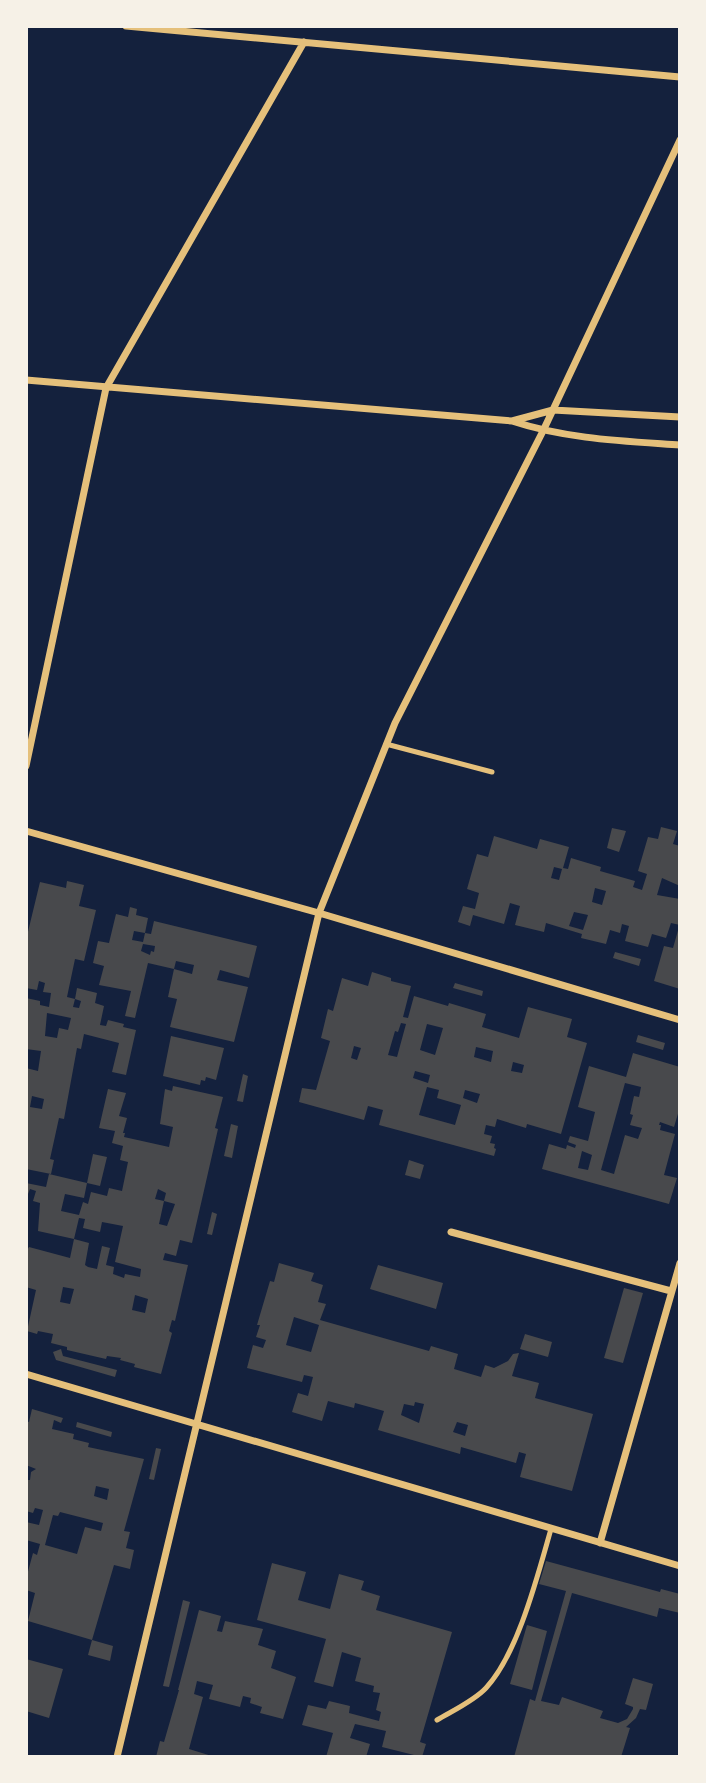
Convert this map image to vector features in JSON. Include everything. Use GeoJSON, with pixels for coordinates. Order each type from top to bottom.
{"type":"FeatureCollection","features":[{"type":"Feature","properties":{"kind":"street"},"geometry":{"type":"LineString","coordinates":[[126,26],[680,77]]}},
{"type":"Feature","properties":{"kind":"street"},"geometry":{"type":"LineString","coordinates":[[26,766],[106,387],[304,42]]}},
{"type":"Feature","properties":{"kind":"street"},"geometry":{"type":"LineString","coordinates":[[117,1757],[319,913],[394,723],[543,431],[680,140]]}},
{"type":"Feature","properties":{"kind":"street"},"geometry":{"type":"LineString","coordinates":[[26,380],[512,421],[543,431],[680,445]]}},
{"type":"Feature","properties":{"kind":"street"},"geometry":{"type":"LineString","coordinates":[[512,421],[553,410],[680,417]]}},
{"type":"Feature","properties":{"kind":"street"},"geometry":{"type":"LineString","coordinates":[[26,831],[319,913],[680,1020]]}},
{"type":"Feature","properties":{"kind":"street"},"geometry":{"type":"LineString","coordinates":[[451,1232],[671,1291]]}},
{"type":"Feature","properties":{"kind":"street"},"geometry":{"type":"LineString","coordinates":[[600,1543],[680,1263]]}},
{"type":"Feature","properties":{"kind":"street"},"geometry":{"type":"LineString","coordinates":[[26,1374],[680,1566]]}},
{"type":"Feature","properties":{"kind":"lane"},"geometry":{"type":"LineString","coordinates":[[386,744],[492,772]]}},
{"type":"Feature","properties":{"kind":"lane"},"geometry":{"type":"LineString","coordinates":[[437,1720],[485,1690],[506,1661],[540,1568],[551,1529]]}},
{"type":"Feature","properties":{"kind":"building"},"geometry":{"type":"Polygon","coordinates":[[[661,827],[677,831],[673,844],[680,846],[680,886],[662,878],[657,895],[680,899],[680,925],[671,923],[666,938],[652,934],[648,947],[625,941],[629,926],[622,924],[620,933],[610,930],[606,944],[581,938],[582,934],[546,923],[544,932],[515,925],[520,906],[510,903],[504,924],[473,915],[470,926],[458,922],[463,906],[475,909],[479,893],[467,889],[477,854],[488,857],[494,836],[537,849],[540,839],[569,847],[563,868],[568,869],[571,858],[601,867],[600,871],[635,881],[633,887],[642,890],[647,874],[638,871],[648,837],[658,839],[661,827]],[[554,867],[551,878],[559,880],[562,869],[554,867]],[[595,888],[592,902],[602,905],[606,891],[595,888]],[[574,912],[569,926],[583,930],[588,915],[574,912]]]}},
{"type":"Feature","properties":{"kind":"building"},"geometry":{"type":"Polygon","coordinates":[[[612,828],[626,831],[619,852],[607,848],[612,828]]]}},
{"type":"Feature","properties":{"kind":"building"},"geometry":{"type":"Polygon","coordinates":[[[67,881],[84,885],[79,906],[96,910],[84,961],[75,959],[67,997],[75,999],[77,988],[97,993],[95,1003],[104,1006],[100,1025],[106,1026],[108,1020],[136,1030],[126,1075],[112,1072],[119,1043],[84,1034],[81,1049],[77,1048],[64,1119],[59,1118],[50,1159],[54,1160],[51,1174],[26,1169],[26,1068],[38,1071],[41,1051],[26,1049],[26,998],[40,1001],[40,1005],[49,1007],[51,993],[43,992],[45,983],[39,981],[37,990],[26,988],[26,940],[40,882],[66,888],[67,881]],[[75,999],[73,1007],[79,1008],[81,1001],[75,999]],[[47,1013],[45,1036],[57,1038],[59,1028],[68,1030],[71,1018],[47,1013]],[[32,1096],[30,1107],[42,1109],[44,1099],[32,1096]]]}},
{"type":"Feature","properties":{"kind":"building"},"geometry":{"type":"Polygon","coordinates":[[[130,907],[137,909],[136,915],[148,918],[145,933],[151,934],[154,921],[257,946],[249,978],[220,970],[217,980],[248,987],[234,1042],[170,1027],[177,999],[168,997],[174,969],[148,963],[135,1018],[125,1016],[131,991],[99,985],[104,966],[93,963],[98,941],[109,943],[116,914],[128,917],[130,907]],[[134,931],[132,940],[143,942],[145,933],[134,931]],[[143,944],[141,951],[150,955],[155,946],[143,944]],[[176,961],[174,969],[192,974],[194,965],[176,961]]]}},
{"type":"Feature","properties":{"kind":"building"},"geometry":{"type":"Polygon","coordinates":[[[679,927],[680,989],[654,981],[664,946],[673,948],[679,927]]]}},
{"type":"Feature","properties":{"kind":"building"},"geometry":{"type":"Polygon","coordinates":[[[615,952],[641,959],[639,966],[613,958],[615,952]]]}},
{"type":"Feature","properties":{"kind":"building"},"geometry":{"type":"Polygon","coordinates":[[[372,972],[411,986],[403,1017],[408,1018],[414,996],[486,1014],[482,1027],[519,1038],[528,1007],[572,1019],[567,1037],[587,1043],[561,1134],[527,1124],[526,1128],[497,1119],[495,1127],[486,1125],[484,1134],[492,1136],[490,1143],[495,1144],[496,1149],[494,1156],[379,1125],[383,1110],[368,1106],[364,1120],[299,1102],[302,1088],[316,1090],[330,1041],[321,1038],[328,1009],[333,1011],[342,978],[368,986],[372,972]],[[401,1023],[398,1032],[395,1031],[388,1055],[397,1057],[406,1024],[401,1023]],[[427,1024],[420,1050],[435,1055],[443,1028],[427,1024]],[[354,1046],[351,1058],[357,1060],[361,1048],[354,1046]],[[476,1047],[474,1057],[491,1062],[493,1051],[476,1047]],[[513,1062],[511,1071],[522,1073],[524,1065],[513,1062]],[[415,1071],[413,1078],[428,1083],[430,1075],[415,1071]],[[427,1087],[419,1115],[455,1125],[461,1105],[437,1098],[439,1090],[427,1087]],[[465,1090],[463,1098],[477,1103],[480,1094],[465,1090]]]}},
{"type":"Feature","properties":{"kind":"building"},"geometry":{"type":"Polygon","coordinates":[[[455,983],[483,991],[482,996],[453,988],[455,983]]]}},
{"type":"Feature","properties":{"kind":"building"},"geometry":{"type":"Polygon","coordinates":[[[638,1035],[665,1043],[663,1050],[636,1042],[638,1035]]]}},
{"type":"Feature","properties":{"kind":"building"},"geometry":{"type":"Polygon","coordinates":[[[171,1036],[224,1048],[216,1080],[206,1077],[205,1081],[201,1080],[200,1085],[163,1076],[171,1036]]]}},
{"type":"Feature","properties":{"kind":"building"},"geometry":{"type":"Polygon","coordinates":[[[633,1053],[680,1067],[680,1107],[674,1127],[660,1122],[659,1125],[660,1130],[675,1134],[664,1175],[677,1178],[669,1204],[542,1169],[549,1144],[566,1149],[567,1145],[575,1148],[576,1145],[568,1142],[570,1136],[588,1141],[595,1112],[578,1107],[589,1066],[626,1077],[633,1053]],[[625,1083],[601,1170],[614,1174],[625,1135],[638,1139],[642,1128],[630,1125],[634,1096],[639,1097],[641,1087],[625,1083]],[[582,1151],[578,1168],[588,1170],[592,1155],[582,1151]]]}},
{"type":"Feature","properties":{"kind":"building"},"geometry":{"type":"Polygon","coordinates":[[[243,1074],[248,1076],[243,1102],[237,1101],[243,1074]]]}},
{"type":"Feature","properties":{"kind":"building"},"geometry":{"type":"Polygon","coordinates":[[[173,1086],[223,1097],[192,1243],[180,1240],[176,1256],[165,1253],[163,1260],[188,1265],[175,1321],[172,1320],[169,1331],[172,1333],[161,1374],[134,1367],[135,1364],[120,1360],[121,1358],[107,1356],[106,1359],[67,1350],[67,1347],[51,1343],[53,1334],[27,1331],[36,1290],[26,1287],[26,1252],[29,1247],[70,1258],[74,1239],[38,1231],[40,1203],[33,1201],[36,1191],[30,1189],[26,1199],[26,1183],[46,1187],[49,1174],[87,1183],[84,1198],[65,1194],[61,1211],[79,1215],[83,1202],[88,1204],[91,1192],[107,1196],[109,1188],[122,1191],[128,1162],[120,1160],[123,1146],[112,1143],[115,1131],[99,1128],[108,1089],[126,1093],[119,1116],[127,1118],[124,1137],[169,1147],[173,1127],[160,1124],[165,1089],[172,1091],[173,1086]],[[158,1189],[155,1199],[164,1201],[166,1193],[158,1189]],[[164,1201],[159,1224],[167,1226],[175,1204],[164,1201]],[[79,1218],[74,1239],[89,1243],[85,1265],[97,1269],[102,1246],[110,1248],[106,1265],[114,1267],[113,1274],[124,1278],[125,1274],[140,1277],[141,1269],[115,1262],[123,1226],[102,1222],[100,1232],[83,1228],[85,1219],[79,1218]],[[63,1287],[60,1302],[70,1304],[74,1289],[63,1287]],[[135,1295],[132,1310],[145,1313],[148,1299],[135,1295]]]}},
{"type":"Feature","properties":{"kind":"building"},"geometry":{"type":"Polygon","coordinates":[[[231,1124],[238,1126],[232,1158],[224,1156],[231,1124]]]}},
{"type":"Feature","properties":{"kind":"building"},"geometry":{"type":"Polygon","coordinates":[[[93,1154],[107,1157],[100,1186],[87,1183],[93,1154]]]}},
{"type":"Feature","properties":{"kind":"building"},"geometry":{"type":"Polygon","coordinates":[[[409,1160],[424,1165],[420,1179],[405,1175],[409,1160]]]}},
{"type":"Feature","properties":{"kind":"building"},"geometry":{"type":"Polygon","coordinates":[[[212,1212],[217,1214],[212,1235],[207,1234],[212,1212]]]}},
{"type":"Feature","properties":{"kind":"building"},"geometry":{"type":"Polygon","coordinates":[[[279,1263],[314,1273],[311,1281],[323,1285],[318,1302],[326,1304],[320,1320],[429,1351],[431,1346],[458,1354],[454,1369],[481,1377],[485,1365],[494,1368],[508,1361],[513,1354],[519,1353],[512,1376],[539,1383],[535,1398],[593,1414],[572,1491],[520,1477],[526,1454],[519,1452],[516,1463],[461,1447],[460,1454],[378,1430],[384,1411],[355,1403],[354,1408],[328,1401],[322,1421],[292,1412],[298,1393],[308,1396],[313,1377],[304,1375],[302,1382],[247,1368],[253,1345],[263,1348],[266,1340],[256,1337],[260,1325],[257,1325],[270,1281],[274,1282],[279,1263]],[[294,1317],[286,1345],[311,1352],[319,1325],[294,1317]],[[415,1402],[414,1406],[404,1404],[401,1415],[419,1423],[424,1404],[415,1402]],[[457,1422],[453,1432],[465,1436],[468,1425],[457,1422]]]}},
{"type":"Feature","properties":{"kind":"building"},"geometry":{"type":"Polygon","coordinates":[[[378,1265],[443,1283],[436,1309],[370,1289],[378,1265]]]}},
{"type":"Feature","properties":{"kind":"building"},"geometry":{"type":"Polygon","coordinates":[[[624,1288],[643,1293],[623,1363],[604,1358],[624,1288]]]}},
{"type":"Feature","properties":{"kind":"building"},"geometry":{"type":"Polygon","coordinates":[[[525,1334],[552,1342],[548,1357],[520,1349],[525,1334]]]}},
{"type":"Feature","properties":{"kind":"building"},"geometry":{"type":"Polygon","coordinates":[[[61,1349],[63,1356],[117,1370],[115,1377],[56,1360],[53,1352],[61,1349]]]}},
{"type":"Feature","properties":{"kind":"building"},"geometry":{"type":"Polygon","coordinates":[[[32,1409],[63,1418],[61,1423],[54,1420],[52,1429],[74,1434],[73,1439],[89,1443],[88,1447],[144,1459],[124,1531],[130,1532],[126,1548],[134,1550],[130,1569],[114,1565],[92,1640],[28,1621],[35,1593],[26,1590],[26,1579],[33,1553],[37,1555],[40,1544],[26,1540],[26,1522],[39,1525],[43,1510],[35,1508],[33,1513],[26,1511],[26,1480],[30,1480],[31,1472],[36,1469],[26,1465],[26,1421],[29,1422],[32,1409]],[[96,1486],[94,1496],[107,1500],[109,1489],[96,1486]],[[60,1512],[58,1516],[53,1515],[45,1545],[77,1554],[85,1527],[101,1531],[103,1523],[60,1512]]]}},
{"type":"Feature","properties":{"kind":"building"},"geometry":{"type":"Polygon","coordinates":[[[77,1422],[112,1432],[111,1437],[76,1427],[77,1422]]]}},
{"type":"Feature","properties":{"kind":"building"},"geometry":{"type":"Polygon","coordinates":[[[156,1448],[161,1449],[154,1480],[149,1479],[156,1448]]]}},
{"type":"Feature","properties":{"kind":"building"},"geometry":{"type":"Polygon","coordinates":[[[546,1561],[660,1592],[661,1589],[680,1594],[680,1613],[659,1608],[657,1617],[572,1593],[541,1701],[559,1705],[562,1697],[603,1711],[600,1718],[618,1723],[627,1719],[633,1709],[625,1704],[633,1678],[653,1684],[646,1710],[640,1709],[636,1718],[626,1727],[630,1728],[621,1757],[514,1757],[530,1699],[535,1701],[566,1591],[539,1584],[546,1561]]]}},
{"type":"Feature","properties":{"kind":"building"},"geometry":{"type":"Polygon","coordinates":[[[272,1563],[306,1572],[298,1600],[330,1609],[339,1574],[364,1581],[361,1590],[380,1596],[376,1610],[452,1632],[420,1742],[426,1744],[422,1757],[382,1747],[386,1731],[355,1724],[350,1738],[370,1744],[366,1757],[326,1757],[333,1733],[302,1725],[308,1705],[326,1709],[329,1701],[350,1706],[349,1713],[379,1721],[381,1712],[376,1710],[380,1693],[373,1692],[374,1686],[355,1681],[361,1658],[342,1652],[333,1687],[314,1682],[326,1639],[257,1620],[272,1563]]]}},
{"type":"Feature","properties":{"kind":"building"},"geometry":{"type":"Polygon","coordinates":[[[183,1600],[190,1602],[169,1687],[163,1686],[183,1600]]]}},
{"type":"Feature","properties":{"kind":"building"},"geometry":{"type":"Polygon","coordinates":[[[199,1610],[221,1616],[217,1631],[222,1632],[225,1621],[263,1629],[258,1645],[276,1651],[271,1668],[296,1677],[283,1719],[260,1713],[262,1707],[250,1703],[251,1698],[243,1696],[240,1707],[209,1699],[213,1685],[197,1681],[194,1694],[203,1697],[189,1749],[215,1757],[156,1757],[160,1741],[164,1742],[199,1610]]]}},
{"type":"Feature","properties":{"kind":"building"},"geometry":{"type":"Polygon","coordinates":[[[527,1625],[547,1631],[532,1690],[510,1684],[527,1625]]]}},
{"type":"Feature","properties":{"kind":"building"},"geometry":{"type":"Polygon","coordinates":[[[92,1640],[113,1646],[110,1661],[88,1655],[92,1640]]]}},
{"type":"Feature","properties":{"kind":"building"},"geometry":{"type":"Polygon","coordinates":[[[26,1659],[63,1669],[49,1718],[26,1711],[26,1659]]]}}]}
